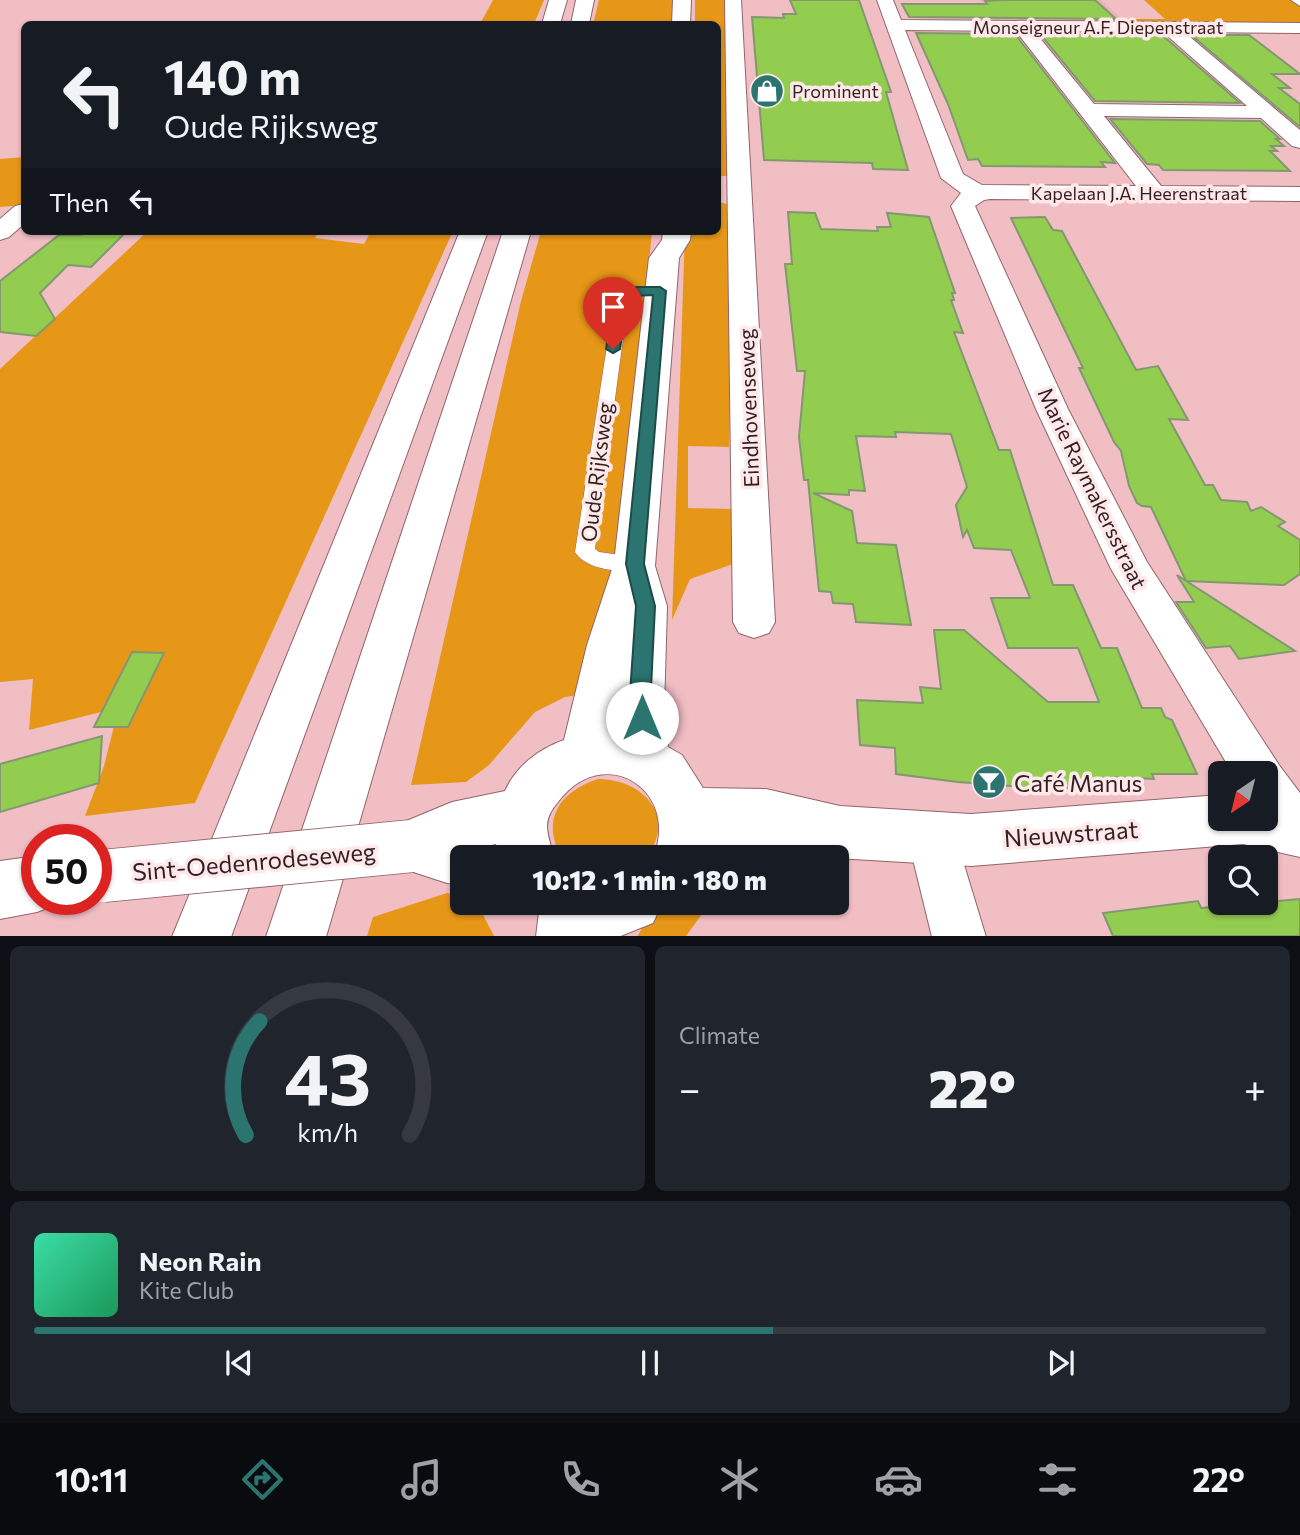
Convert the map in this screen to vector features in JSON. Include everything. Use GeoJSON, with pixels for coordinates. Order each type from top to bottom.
{"type":"FeatureCollection","features":[{"type":"Feature","properties":{"kind":"main road"},"geometry":{"type":"LineString","coordinates":[[552,21],[558,0]]}},
{"type":"Feature","properties":{"kind":"main road"},"geometry":{"type":"LineString","coordinates":[[581,21],[585,0]]}},
{"type":"Feature","properties":{"kind":"main road"},"geometry":{"type":"LineString","coordinates":[[681,21],[682,0]]}},
{"type":"Feature","properties":{"kind":"main road"},"geometry":{"type":"LineString","coordinates":[[201,936],[472,235]]}},
{"type":"Feature","properties":{"kind":"main road"},"geometry":{"type":"LineString","coordinates":[[296,936],[516,235]]}},
{"type":"Feature","properties":{"kind":"main road","name":"Oude Rijksweg"},"geometry":{"type":"LineString","coordinates":[[587,753],[610,645],[635,564],[664,253]]}},
{"type":"Feature","properties":{"kind":"main road","name":"Oude Rijksweg"},"geometry":{"type":"LineString","coordinates":[[635,564],[645,606],[639,709],[645,760]]}},
{"type":"Feature","properties":{"kind":"main road"},"geometry":{"type":"LineString","coordinates":[[525,835],[530,795],[541,781],[570,759],[587,753],[617,752],[645,760],[659,769],[671,782],[683,840]]}},
{"type":"Feature","properties":{"kind":"main road","name":"Nieuwstraat"},"geometry":{"type":"LineString","coordinates":[[683,840],[767,853],[840,832],[971,840],[1243,819],[1298,830]]}},
{"type":"Feature","properties":{"kind":"main road","name":"Sint-Oedenrodeseweg"},"geometry":{"type":"LineString","coordinates":[[112,875],[444,847],[525,835]]}},
{"type":"Feature","properties":{"kind":"main road"},"geometry":{"type":"LineString","coordinates":[[0,890],[21,887]]}},
{"type":"Feature","properties":{"kind":"street","name":"Eindhovenseweg"},"geometry":{"type":"LineString","coordinates":[[733,0],[729,188],[754,622]]}},
{"type":"Feature","properties":{"kind":"street"},"geometry":{"type":"LineString","coordinates":[[885,0],[897,25],[953,178],[978,193]]}},
{"type":"Feature","properties":{"kind":"street","name":"Monseigneur A.F. Diepenstraat"},"geometry":{"type":"LineString","coordinates":[[897,25],[1300,28]]}},
{"type":"Feature","properties":{"kind":"street"},"geometry":{"type":"LineString","coordinates":[[1022,27],[1154,192]]}},
{"type":"Feature","properties":{"kind":"street"},"geometry":{"type":"LineString","coordinates":[[1169,28],[1300,141]]}},
{"type":"Feature","properties":{"kind":"street"},"geometry":{"type":"LineString","coordinates":[[1090,110],[1265,111]]}},
{"type":"Feature","properties":{"kind":"street","name":"Kapelaan J.A. Heerenstraat"},"geometry":{"type":"LineString","coordinates":[[978,193],[1300,194]]}},
{"type":"Feature","properties":{"kind":"street","name":"Marie Raymakersstraat"},"geometry":{"type":"LineString","coordinates":[[978,193],[965,201],[964,206],[1052,409],[1131,569],[1251,761]]}},
{"type":"Feature","properties":{"kind":"street"},"geometry":{"type":"LineString","coordinates":[[0,232],[21,214]]}},
{"type":"Feature","properties":{"kind":"street"},"geometry":{"type":"LineString","coordinates":[[1278,801],[1298,830]]}},
{"type":"Feature","properties":{"kind":"street"},"geometry":{"type":"LineString","coordinates":[[933,839],[959,936]]}},
{"type":"Feature","properties":{"kind":"lane","name":"Oude Rijksweg"},"geometry":{"type":"LineString","coordinates":[[635,564],[594,559],[585,552],[621,301],[625,293],[637,290],[664,253]]}},
{"type":"Feature","properties":{"kind":"shaded area"},"geometry":{"type":"Polygon","coordinates":[[[493,0],[544,0],[535,21],[482,21],[493,0]]]}},
{"type":"Feature","properties":{"kind":"shaded area"},"geometry":{"type":"Polygon","coordinates":[[[599,0],[675,0],[672,21],[594,21],[599,0]]]}},
{"type":"Feature","properties":{"kind":"shaded area"},"geometry":{"type":"Polygon","coordinates":[[[695,0],[724,0],[728,40],[727,176],[721,176],[721,21],[695,21],[695,0]]]}},
{"type":"Feature","properties":{"kind":"shaded area"},"geometry":{"type":"Polygon","coordinates":[[[980,0],[1101,0],[1126,23],[998,23],[980,0]]]}},
{"type":"Feature","properties":{"kind":"shaded area"},"geometry":{"type":"Polygon","coordinates":[[[1144,0],[1292,0],[1300,5],[1300,25],[1134,25],[1127,19],[1165,19],[1144,0]]]}},
{"type":"Feature","properties":{"kind":"shaded area"},"geometry":{"type":"Polygon","coordinates":[[[21,157],[21,205],[0,207],[0,159],[21,157]]]}},
{"type":"Feature","properties":{"kind":"shaded area"},"geometry":{"type":"Polygon","coordinates":[[[721,203],[727,204],[731,265],[729,447],[688,446],[688,508],[733,509],[736,563],[690,579],[672,620],[685,235],[721,235],[721,203]]]}},
{"type":"Feature","properties":{"kind":"shaded area"},"geometry":{"type":"Polygon","coordinates":[[[144,235],[317,235],[315,238],[364,244],[369,235],[451,235],[195,803],[85,816],[104,766],[129,667],[105,711],[29,730],[33,679],[0,682],[0,369],[144,235]]]}},
{"type":"Feature","properties":{"kind":"shaded area"},"geometry":{"type":"Polygon","coordinates":[[[540,235],[652,235],[616,550],[580,695],[565,697],[535,712],[489,765],[466,782],[411,785],[521,301],[540,235]]]}},
{"type":"Feature","properties":{"kind":"shaded area"},"geometry":{"type":"Polygon","coordinates":[[[598,779],[614,781],[641,793],[651,803],[657,815],[658,828],[653,845],[556,845],[553,831],[557,809],[573,791],[598,779]]]}},
{"type":"Feature","properties":{"kind":"shaded area"},"geometry":{"type":"Polygon","coordinates":[[[447,893],[450,894],[450,915],[483,915],[494,936],[367,936],[373,917],[447,893]]]}},
{"type":"Feature","properties":{"kind":"shaded area"},"geometry":{"type":"Polygon","coordinates":[[[657,915],[701,915],[686,936],[638,936],[645,923],[657,915]]]}},
{"type":"Feature","properties":{"kind":"building"},"geometry":{"type":"Polygon","coordinates":[[[790,0],[859,0],[891,92],[886,92],[908,170],[873,169],[872,163],[764,160],[752,17],[784,18],[783,14],[796,14],[790,0]]]}},
{"type":"Feature","properties":{"kind":"building"},"geometry":{"type":"Polygon","coordinates":[[[1095,0],[1116,19],[909,17],[902,4],[987,4],[985,1],[1095,0]]]}},
{"type":"Feature","properties":{"kind":"building"},"geometry":{"type":"Polygon","coordinates":[[[916,33],[1015,34],[1115,163],[1101,162],[1105,167],[982,166],[978,159],[968,160],[948,104],[916,33]]]}},
{"type":"Feature","properties":{"kind":"building"},"geometry":{"type":"Polygon","coordinates":[[[1040,34],[1162,35],[1240,103],[1095,101],[1040,34]]]}},
{"type":"Feature","properties":{"kind":"building"},"geometry":{"type":"Polygon","coordinates":[[[1191,35],[1249,35],[1300,74],[1272,74],[1290,88],[1279,88],[1300,104],[1300,127],[1191,35]]]}},
{"type":"Feature","properties":{"kind":"building"},"geometry":{"type":"Polygon","coordinates":[[[1110,119],[1260,121],[1280,139],[1276,139],[1284,146],[1271,146],[1277,151],[1270,151],[1290,171],[1163,170],[1159,165],[1147,164],[1110,119]]]}},
{"type":"Feature","properties":{"kind":"building"},"geometry":{"type":"Polygon","coordinates":[[[788,212],[815,213],[821,229],[878,231],[877,227],[891,227],[887,213],[929,217],[955,293],[952,293],[954,300],[951,300],[963,333],[954,332],[999,450],[1010,450],[1053,585],[1073,585],[1101,648],[1117,648],[1142,708],[1161,708],[1165,717],[1172,720],[1197,774],[1152,774],[1154,779],[1112,777],[1116,788],[1036,788],[958,782],[896,774],[895,748],[860,745],[857,700],[923,703],[920,687],[941,689],[934,630],[964,630],[1048,702],[1099,702],[1078,648],[1008,648],[991,598],[1030,598],[1011,550],[974,548],[967,530],[963,537],[956,505],[967,487],[951,434],[895,432],[896,437],[856,436],[865,491],[849,490],[849,495],[813,493],[852,511],[857,543],[896,545],[911,625],[856,622],[853,604],[833,603],[831,592],[819,591],[808,480],[804,480],[799,437],[805,371],[797,371],[785,264],[792,264],[788,212]]]}},
{"type":"Feature","properties":{"kind":"building"},"geometry":{"type":"Polygon","coordinates":[[[1045,217],[1053,230],[1062,231],[1136,370],[1158,366],[1188,420],[1169,419],[1205,485],[1213,485],[1221,500],[1247,502],[1251,511],[1261,507],[1285,522],[1278,526],[1300,540],[1300,574],[1284,585],[1186,581],[1151,507],[1137,503],[1129,486],[1121,451],[1114,442],[1079,368],[1083,368],[1011,218],[1045,217]]]}},
{"type":"Feature","properties":{"kind":"building"},"geometry":{"type":"Polygon","coordinates":[[[59,235],[123,235],[91,267],[68,265],[40,293],[55,319],[36,336],[0,332],[0,281],[59,235]]]}},
{"type":"Feature","properties":{"kind":"building"},"geometry":{"type":"Polygon","coordinates":[[[1177,575],[1295,651],[1239,659],[1230,646],[1206,648],[1176,602],[1194,602],[1177,575]]]}},
{"type":"Feature","properties":{"kind":"building"},"geometry":{"type":"Polygon","coordinates":[[[132,652],[164,653],[128,727],[94,727],[132,652]]]}},
{"type":"Feature","properties":{"kind":"building"},"geometry":{"type":"Polygon","coordinates":[[[102,736],[99,783],[0,812],[0,764],[102,736]]]}},
{"type":"Feature","properties":{"kind":"building"},"geometry":{"type":"Polygon","coordinates":[[[1300,899],[1300,936],[1113,936],[1103,913],[1198,901],[1201,908],[1208,907],[1208,915],[1278,915],[1278,901],[1300,899]]]}},
{"type":"Feature","properties":{"kind":"place","name":"Prominent"},"geometry":{"type":"Point","coordinates":[767,91]}},
{"type":"Feature","properties":{"kind":"place","name":"Café Manus"},"geometry":{"type":"Point","coordinates":[989,782]}},
{"type":"Feature","properties":{"kind":"route"},"geometry":{"type":"LineString","coordinates":[[613,349],[621,301],[625,293],[637,290],[660,291],[635,564],[645,606],[645,647],[639,709],[642,718]]}}]}
